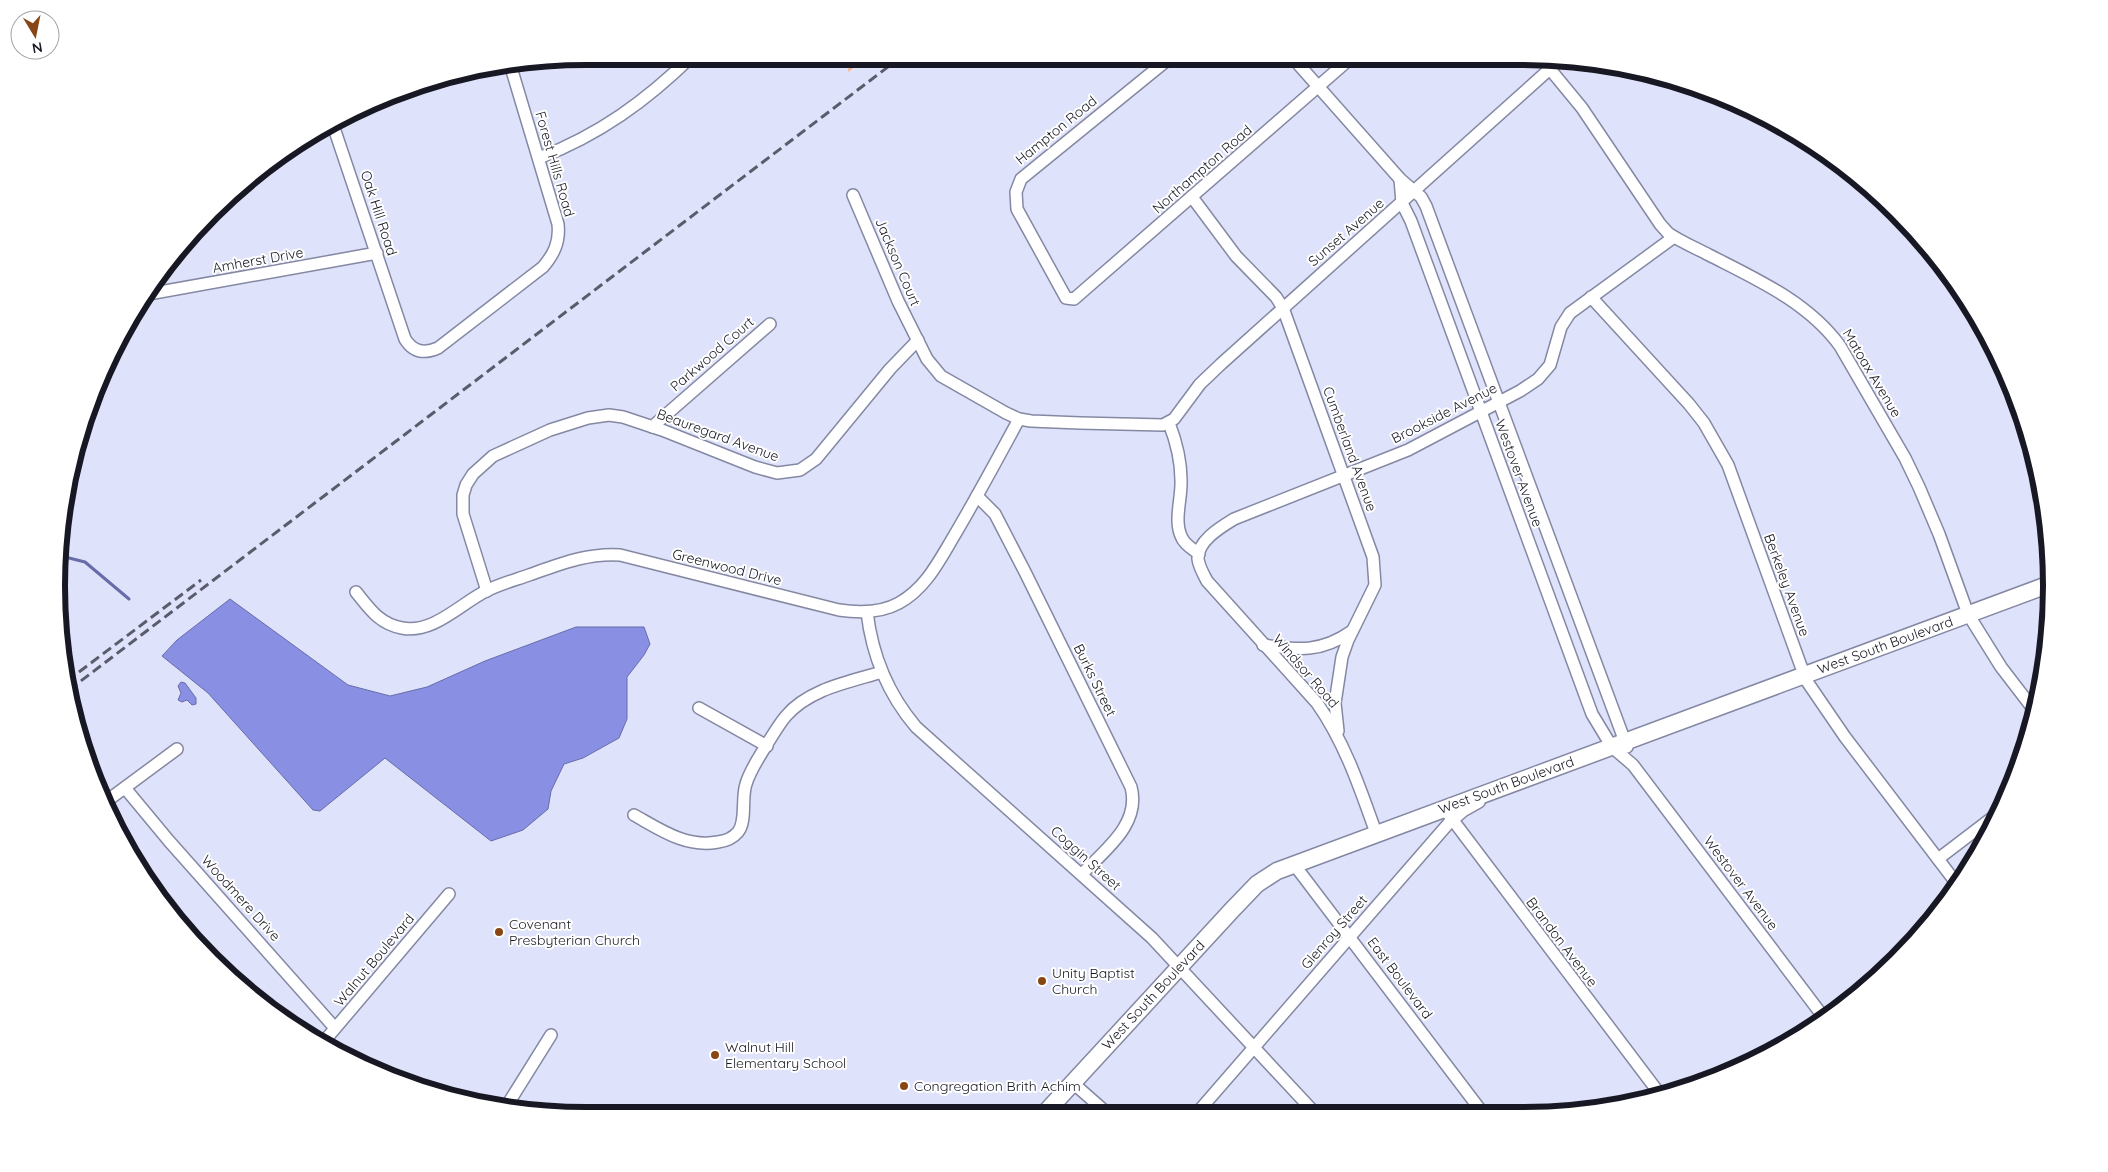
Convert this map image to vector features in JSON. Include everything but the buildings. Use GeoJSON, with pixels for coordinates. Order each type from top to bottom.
{"type":"FeatureCollection","features":[{"type":"Feature","properties":{"kind":"street"},"geometry":{"type":"LineString","coordinates":[[539,158],[570,146],[623,115],[663,84],[683,65]]}},
{"type":"Feature","properties":{"kind":"street","name":"Hampton Road"},"geometry":{"type":"LineString","coordinates":[[1070,300],[1066,298],[1059,287],[1017,209],[1015,200],[1019,183],[1021,179],[1053,152],[1161,65]]}},
{"type":"Feature","properties":{"kind":"street","name":"Westover Avenue"},"geometry":{"type":"LineString","coordinates":[[1299,65],[1400,178],[1415,191],[1426,206],[1542,516],[1619,744]]}},
{"type":"Feature","properties":{"kind":"street","name":"Northampton Road"},"geometry":{"type":"LineString","coordinates":[[1070,300],[1074,299],[1343,65]]}},
{"type":"Feature","properties":{"kind":"street","name":"Matoax Avenue"},"geometry":{"type":"LineString","coordinates":[[1547,66],[1582,108],[1660,224],[1674,237],[1804,308],[1830,332],[1840,346],[1908,466],[1939,534],[1968,614],[2001,667],[2029,704]]}},
{"type":"Feature","properties":{"kind":"street","name":"Sunset Avenue"},"geometry":{"type":"LineString","coordinates":[[1169,423],[1200,384],[1553,66]]}},
{"type":"Feature","properties":{"kind":"street","name":"Forest Hills Road"},"geometry":{"type":"LineString","coordinates":[[397,314],[408,345],[420,352],[431,351],[438,348],[517,288],[543,267],[552,257],[558,241],[558,224],[512,70]]}},
{"type":"Feature","properties":{"kind":"street","name":"Oak Hill Road"},"geometry":{"type":"LineString","coordinates":[[335,130],[397,314]]}},
{"type":"Feature","properties":{"kind":"street","name":"Westover Avenue"},"geometry":{"type":"LineString","coordinates":[[1400,178],[1402,203],[1411,221],[1592,714],[1619,744],[1820,1013]]}},
{"type":"Feature","properties":{"kind":"street","name":"Jackson Court"},"geometry":{"type":"LineString","coordinates":[[853,195],[898,301],[918,340]]}},
{"type":"Feature","properties":{"kind":"street","name":"Cumberland Avenue"},"geometry":{"type":"LineString","coordinates":[[1192,197],[1236,256],[1276,297],[1283,308],[1373,557],[1376,585],[1352,631],[1342,657],[1336,685],[1335,703],[1339,738]]}},
{"type":"Feature","properties":{"kind":"street","name":"Brookside Avenue"},"geometry":{"type":"LineString","coordinates":[[1199,554],[1204,543],[1212,534],[1234,519],[1408,450],[1520,391],[1545,372],[1554,355],[1561,327],[1570,313],[1674,237]]}},
{"type":"Feature","properties":{"kind":"street","name":"Amherst Drive"},"geometry":{"type":"LineString","coordinates":[[155,294],[377,253]]}},
{"type":"Feature","properties":{"kind":"street","name":"Berkeley Avenue"},"geometry":{"type":"LineString","coordinates":[[1591,297],[1689,404],[1704,423],[1728,465],[1804,675],[1845,738],[1953,878]]}},
{"type":"Feature","properties":{"kind":"street"},"geometry":{"type":"LineString","coordinates":[[1443,308],[1463,301]]}},
{"type":"Feature","properties":{"kind":"street","name":"Parkwood Court"},"geometry":{"type":"LineString","coordinates":[[652,427],[770,324]]}},
{"type":"Feature","properties":{"kind":"street"},"geometry":{"type":"LineString","coordinates":[[918,340],[927,359],[941,376],[1006,413],[1019,418],[1070,423],[1153,425],[1169,423],[1175,438],[1181,480],[1178,523],[1181,538],[1199,554]]}},
{"type":"Feature","properties":{"kind":"street","name":"Beauregard Avenue"},"geometry":{"type":"LineString","coordinates":[[487,591],[462,506],[466,486],[484,462],[493,456],[550,430],[588,418],[609,415],[623,417],[778,473],[800,470],[816,459],[890,369],[918,340]]}},
{"type":"Feature","properties":{"kind":"street","name":"Greenwood Drive"},"geometry":{"type":"LineString","coordinates":[[356,592],[381,621],[391,626],[412,629],[433,624],[469,600],[487,591],[579,558],[604,554],[620,555],[839,610],[866,612],[889,608],[910,596],[929,577],[977,496],[1019,418]]}},
{"type":"Feature","properties":{"kind":"street","name":"Burks Street"},"geometry":{"type":"LineString","coordinates":[[977,496],[995,514],[1131,787],[1133,796],[1132,812],[1128,823],[1121,834],[1082,874]]}},
{"type":"Feature","properties":{"kind":"street"},"geometry":{"type":"LineString","coordinates":[[1521,524],[1542,516]]}},
{"type":"Feature","properties":{"kind":"street","name":"Windsor Road"},"geometry":{"type":"LineString","coordinates":[[1199,554],[1201,570],[1207,581],[1317,703],[1339,738],[1376,833]]}},
{"type":"Feature","properties":{"kind":"street","name":"West South Boulevard"},"geometry":{"type":"LineString","coordinates":[[1051,1107],[1179,966],[1257,884],[1277,871],[1293,863],[1376,833],[1448,814],[1505,786],[2043,587]]}},
{"type":"Feature","properties":{"kind":"street","name":"Coggin Street"},"geometry":{"type":"LineString","coordinates":[[866,612],[874,651],[882,672],[895,699],[916,727],[1152,938],[1309,1107]]}},
{"type":"Feature","properties":{"kind":"street"},"geometry":{"type":"LineString","coordinates":[[1263,645],[1301,650],[1315,648],[1328,645],[1352,631]]}},
{"type":"Feature","properties":{"kind":"street"},"geometry":{"type":"LineString","coordinates":[[634,815],[671,836],[684,841],[700,844],[726,841],[742,827],[743,797],[746,781],[786,716],[804,701],[831,687],[882,672]]}},
{"type":"Feature","properties":{"kind":"street"},"geometry":{"type":"LineString","coordinates":[[699,708],[766,746]]}},
{"type":"Feature","properties":{"kind":"street"},"geometry":{"type":"LineString","coordinates":[[111,799],[177,749]]}},
{"type":"Feature","properties":{"kind":"street","name":"Woodmere Drive"},"geometry":{"type":"LineString","coordinates":[[125,788],[169,841],[336,1028]]}},
{"type":"Feature","properties":{"kind":"street","name":"Glenroy Street"},"geometry":{"type":"LineString","coordinates":[[1201,1107],[1350,937],[1448,814]]}},
{"type":"Feature","properties":{"kind":"street","name":"Brandon Avenue"},"geometry":{"type":"LineString","coordinates":[[1448,814],[1655,1089]]}},
{"type":"Feature","properties":{"kind":"street"},"geometry":{"type":"LineString","coordinates":[[1938,859],[1985,823]]}},
{"type":"Feature","properties":{"kind":"street","name":"East Boulevard"},"geometry":{"type":"LineString","coordinates":[[1293,863],[1478,1107]]}},
{"type":"Feature","properties":{"kind":"street","name":"Walnut Boulevard"},"geometry":{"type":"LineString","coordinates":[[327,1038],[449,894]]}},
{"type":"Feature","properties":{"kind":"street"},"geometry":{"type":"LineString","coordinates":[[509,1101],[551,1035]]}},
{"type":"Feature","properties":{"kind":"street"},"geometry":{"type":"LineString","coordinates":[[1073,1083],[1099,1107]]}},
{"type":"Feature","properties":{"kind":"shaded area"},"geometry":{"type":"Polygon","coordinates":[[[849,65],[857,65],[848,72],[849,65]]]}},
{"type":"Feature","properties":{"kind":"water"},"geometry":{"type":"Polygon","coordinates":[[[230,599],[348,685],[390,696],[427,687],[485,661],[576,627],[644,627],[650,644],[627,677],[627,719],[619,738],[583,758],[564,764],[551,791],[548,809],[523,830],[491,841],[385,758],[320,811],[313,810],[208,693],[162,656],[177,640],[230,599]]]}},
{"type":"Feature","properties":{"kind":"water"},"geometry":{"type":"Polygon","coordinates":[[[181,682],[185,683],[196,698],[196,704],[192,705],[187,700],[182,702],[178,700],[181,693],[178,686],[181,682]]]}},
{"type":"Feature","properties":{"kind":"waterway"},"geometry":{"type":"LineString","coordinates":[[66,557],[85,562],[129,599]]}},
{"type":"Feature","properties":{"kind":"railway"},"geometry":{"type":"LineString","coordinates":[[75,686],[890,65]]}},
{"type":"Feature","properties":{"kind":"railway"},"geometry":{"type":"LineString","coordinates":[[73,676],[201,580]]}},
{"type":"Feature","properties":{"kind":"place","name":"Covenant Presbyterian Church"},"geometry":{"type":"Point","coordinates":[499,932]}},
{"type":"Feature","properties":{"kind":"place","name":"Unity Baptist Church"},"geometry":{"type":"Point","coordinates":[1042,981]}},
{"type":"Feature","properties":{"kind":"place","name":"Walnut Hill Elementary School"},"geometry":{"type":"Point","coordinates":[715,1055]}},
{"type":"Feature","properties":{"kind":"place","name":"Congregation Brith Achim"},"geometry":{"type":"Point","coordinates":[904,1086]}}]}
